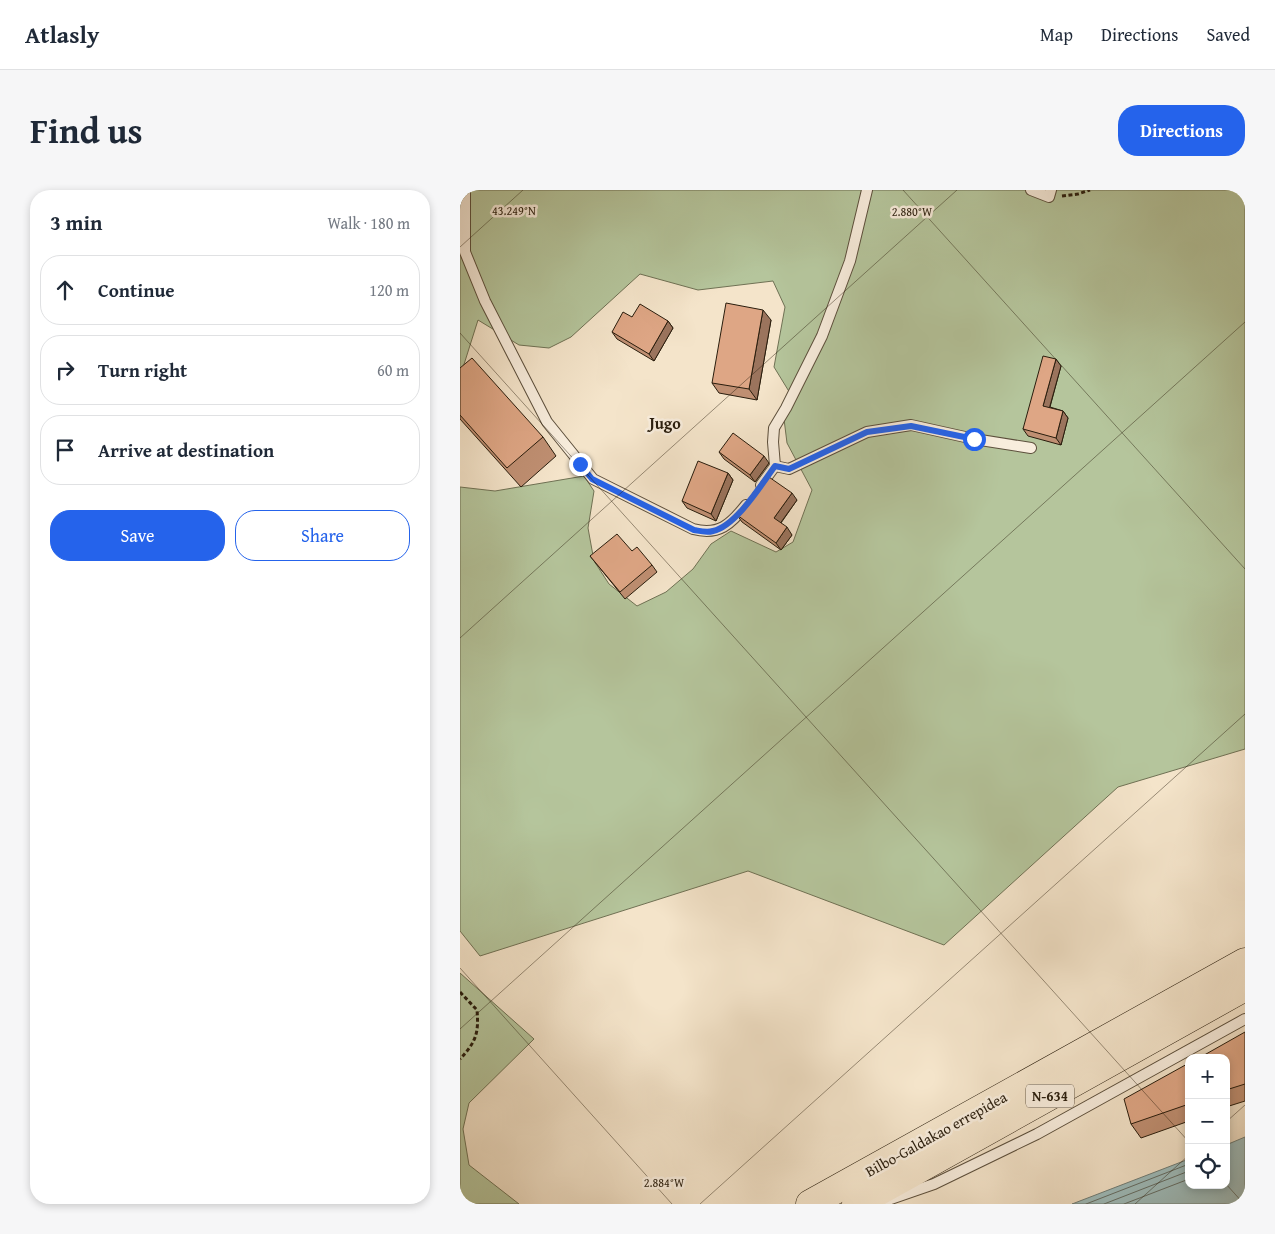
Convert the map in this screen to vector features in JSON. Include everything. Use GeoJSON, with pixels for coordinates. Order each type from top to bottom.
{"type":"FeatureCollection","features":[{"type":"Feature","properties":{"kind":"highway","name":"Bilbo-Galdakao errepidea"},"geometry":{"type":"LineString","coordinates":[[810,1204],[1245,962]]}},
{"type":"Feature","properties":{"kind":"highway","name":"Bilbo-Galdakao errepidea"},"geometry":{"type":"LineString","coordinates":[[856,1204],[1245,987]]}},
{"type":"Feature","properties":{"kind":"highway"},"geometry":{"type":"LineString","coordinates":[[789,1204],[888,1161]]}},
{"type":"Feature","properties":{"kind":"lane"},"geometry":{"type":"LineString","coordinates":[[465,190],[465,252],[475,278],[547,422],[592,479],[694,530],[705,532],[715,531],[739,514],[775,466],[774,428],[822,336],[850,261],[867,190]]}},
{"type":"Feature","properties":{"kind":"lane"},"geometry":{"type":"LineString","coordinates":[[1031,190],[1050,194]]}},
{"type":"Feature","properties":{"kind":"lane"},"geometry":{"type":"LineString","coordinates":[[775,466],[789,469],[867,432],[911,426],[1031,448]]}},
{"type":"Feature","properties":{"kind":"lane"},"geometry":{"type":"LineString","coordinates":[[877,1204],[934,1184],[1037,1134],[1245,1019]]}},
{"type":"Feature","properties":{"kind":"path"},"geometry":{"type":"LineString","coordinates":[[1050,194],[1078,194],[1090,190]]}},
{"type":"Feature","properties":{"kind":"path"},"geometry":{"type":"LineString","coordinates":[[460,992],[477,1010],[478,1029],[468,1050],[460,1059]]}},
{"type":"Feature","properties":{"kind":"green space"},"geometry":{"type":"Polygon","coordinates":[[[460,190],[1245,190],[1245,749],[1118,787],[944,945],[748,871],[480,956],[460,931],[460,487],[495,491],[584,476],[594,491],[588,528],[594,561],[609,584],[637,606],[666,592],[693,569],[711,544],[731,531],[776,552],[793,542],[812,490],[787,443],[784,419],[793,398],[774,367],[785,307],[773,281],[698,290],[640,274],[571,337],[549,348],[519,345],[478,320],[460,377],[460,190]]]}},
{"type":"Feature","properties":{"kind":"green space"},"geometry":{"type":"Polygon","coordinates":[[[460,973],[534,1039],[469,1103],[463,1129],[469,1165],[519,1204],[460,1204],[460,973]]]}},
{"type":"Feature","properties":{"kind":"water"},"geometry":{"type":"Polygon","coordinates":[[[1245,1137],[1245,1204],[1072,1204],[1185,1161],[1185,1189],[1230,1189],[1230,1143],[1245,1137]]]}},
{"type":"Feature","properties":{"kind":"building"},"geometry":{"type":"Polygon","coordinates":[[[726,303],[763,310],[749,389],[712,383],[726,303]]]}},
{"type":"Feature","properties":{"kind":"building"},"geometry":{"type":"Polygon","coordinates":[[[640,304],[668,321],[649,354],[612,332],[623,312],[632,317],[640,304]]]}},
{"type":"Feature","properties":{"kind":"building"},"geometry":{"type":"Polygon","coordinates":[[[1043,356],[1056,359],[1043,406],[1063,411],[1056,438],[1023,429],[1043,356]]]}},
{"type":"Feature","properties":{"kind":"building"},"geometry":{"type":"Polygon","coordinates":[[[472,358],[543,437],[507,468],[460,415],[460,368],[472,358]]]}},
{"type":"Feature","properties":{"kind":"building"},"geometry":{"type":"Polygon","coordinates":[[[733,433],[764,456],[750,475],[719,452],[733,433]]]}},
{"type":"Feature","properties":{"kind":"building"},"geometry":{"type":"Polygon","coordinates":[[[698,461],[728,473],[711,514],[682,501],[698,461]]]}},
{"type":"Feature","properties":{"kind":"building"},"geometry":{"type":"Polygon","coordinates":[[[766,475],[792,493],[774,518],[787,527],[776,543],[737,515],[766,475]]]}},
{"type":"Feature","properties":{"kind":"building"},"geometry":{"type":"Polygon","coordinates":[[[617,534],[632,551],[637,547],[652,565],[620,592],[590,556],[617,534]]]}},
{"type":"Feature","properties":{"kind":"building"},"geometry":{"type":"Polygon","coordinates":[[[1245,1032],[1245,1084],[1230,1089],[1230,1054],[1206,1054],[1245,1032]]]}},
{"type":"Feature","properties":{"kind":"building"},"geometry":{"type":"Polygon","coordinates":[[[1185,1065],[1185,1105],[1131,1124],[1124,1099],[1185,1065]]]}},
{"type":"Feature","properties":{"kind":"district","name":"Jugo"},"geometry":{"type":"Point","coordinates":[665,423]}},
{"type":"Feature","properties":{"kind":"route"},"geometry":{"type":"LineString","coordinates":[[580,464],[592,479],[694,530],[705,532],[715,531],[739,514],[775,466],[789,469],[867,432],[911,426],[974,439]]}}]}
